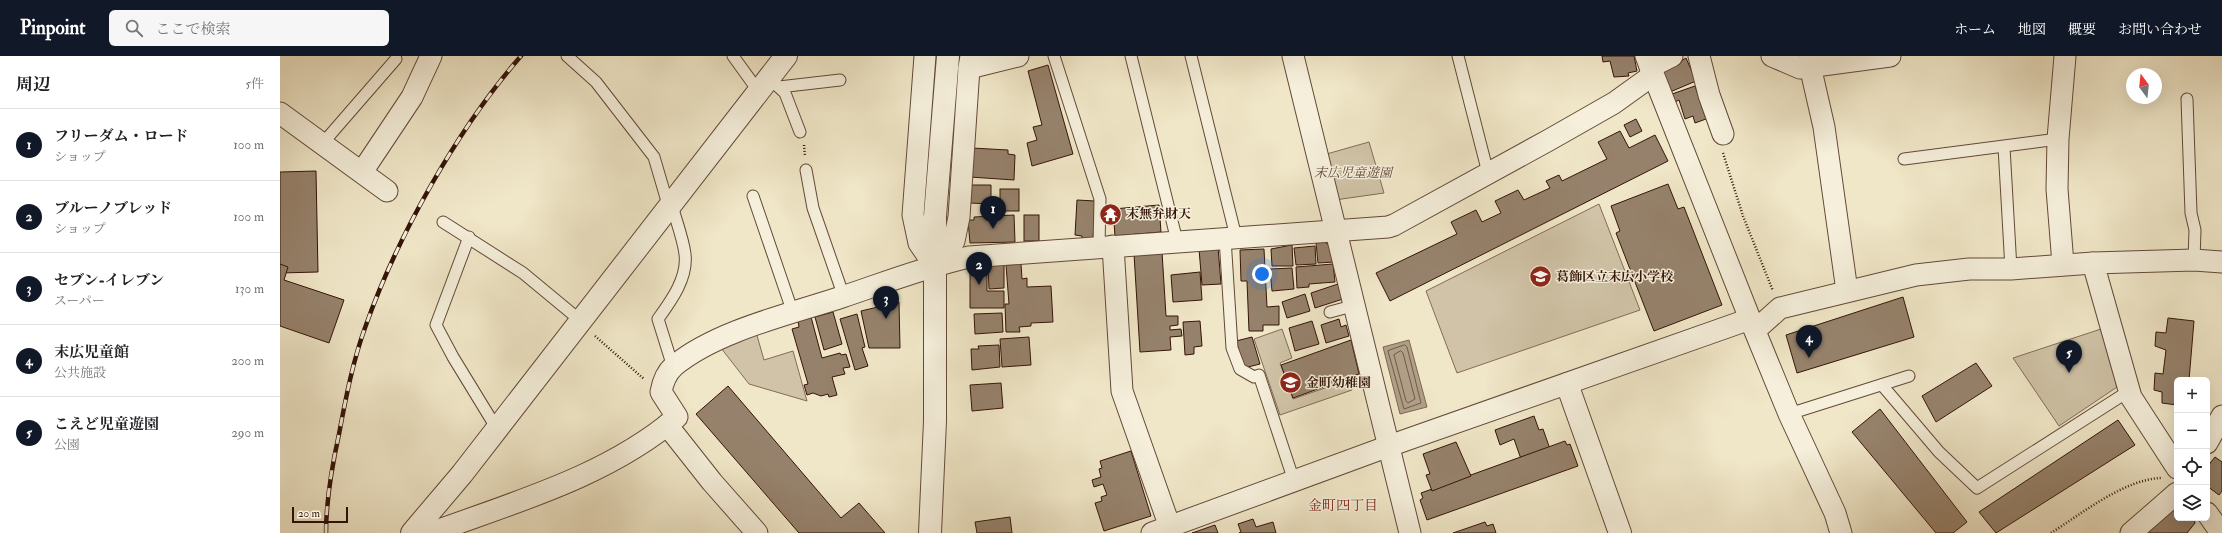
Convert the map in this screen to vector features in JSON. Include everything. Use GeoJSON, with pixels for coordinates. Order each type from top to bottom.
{"type":"FeatureCollection","features":[{"type":"Feature","properties":{"kind":"street"},"geometry":{"type":"LineString","coordinates":[[362,172],[412,97],[431,56]]}},
{"type":"Feature","properties":{"kind":"street"},"geometry":{"type":"LineString","coordinates":[[412,533],[433,510],[670,207],[769,86],[786,56]]}},
{"type":"Feature","properties":{"kind":"street"},"geometry":{"type":"LineString","coordinates":[[925,56],[913,215],[919,243],[934,266]]}},
{"type":"Feature","properties":{"kind":"street"},"geometry":{"type":"LineString","coordinates":[[930,533],[935,421],[935,216],[948,56]]}},
{"type":"Feature","properties":{"kind":"street"},"geometry":{"type":"LineString","coordinates":[[934,266],[954,241],[959,217],[970,62],[1018,56]]}},
{"type":"Feature","properties":{"kind":"street"},"geometry":{"type":"LineString","coordinates":[[1294,56],[1356,305],[1410,533]]}},
{"type":"Feature","properties":{"kind":"street"},"geometry":{"type":"LineString","coordinates":[[432,533],[565,484],[622,454],[667,426],[677,417],[661,392],[664,378],[673,367],[690,354],[733,333],[934,266],[969,257],[1231,237],[1337,231],[1394,225],[1614,103],[1650,66],[1672,56]]}},
{"type":"Feature","properties":{"kind":"street"},"geometry":{"type":"LineString","coordinates":[[1699,56],[1723,143]]}},
{"type":"Feature","properties":{"kind":"street"},"geometry":{"type":"LineString","coordinates":[[1772,56],[1800,68],[1810,61],[1890,56]]}},
{"type":"Feature","properties":{"kind":"street"},"geometry":{"type":"LineString","coordinates":[[2063,264],[2057,189],[2058,139],[2065,56]]}},
{"type":"Feature","properties":{"kind":"street"},"geometry":{"type":"LineString","coordinates":[[1810,61],[1824,128],[1847,290]]}},
{"type":"Feature","properties":{"kind":"street"},"geometry":{"type":"LineString","coordinates":[[1650,66],[1789,414],[1835,513],[1841,533]]}},
{"type":"Feature","properties":{"kind":"street"},"geometry":{"type":"LineString","coordinates":[[280,114],[387,191]]}},
{"type":"Feature","properties":{"kind":"street"},"geometry":{"type":"LineString","coordinates":[[1106,247],[1122,392],[1164,531],[1389,446],[1567,384],[1752,323],[1761,325],[1780,308],[1847,290],[1916,275],[1969,269],[2011,269],[2063,264],[2194,260],[2222,262]]}},
{"type":"Feature","properties":{"kind":"street"},"geometry":{"type":"LineString","coordinates":[[2093,263],[2131,397],[2170,473]]}},
{"type":"Feature","properties":{"kind":"street"},"geometry":{"type":"LineString","coordinates":[[1567,384],[1620,533]]}},
{"type":"Feature","properties":{"kind":"street"},"geometry":{"type":"LineString","coordinates":[[2210,438],[2222,416]]}},
{"type":"Feature","properties":{"kind":"street"},"geometry":{"type":"LineString","coordinates":[[667,426],[712,482],[757,533]]}},
{"type":"Feature","properties":{"kind":"street"},"geometry":{"type":"LineString","coordinates":[[2131,533],[2174,496]]}},
{"type":"Feature","properties":{"kind":"street"},"geometry":{"type":"LineString","coordinates":[[2210,517],[2221,533]]}},
{"type":"Feature","properties":{"kind":"lane"},"geometry":{"type":"LineString","coordinates":[[567,56],[596,82],[654,157],[685,254],[684,268],[676,294],[658,319],[673,367]]}},
{"type":"Feature","properties":{"kind":"lane"},"geometry":{"type":"LineString","coordinates":[[733,56],[769,86],[785,93],[800,132]]}},
{"type":"Feature","properties":{"kind":"lane"},"geometry":{"type":"LineString","coordinates":[[1054,56],[1100,199],[1106,247]]}},
{"type":"Feature","properties":{"kind":"lane"},"geometry":{"type":"LineString","coordinates":[[1131,56],[1177,241]]}},
{"type":"Feature","properties":{"kind":"lane"},"geometry":{"type":"LineString","coordinates":[[1191,56],[1231,237],[1232,348],[1240,369],[1254,377],[1259,375],[1294,481]]}},
{"type":"Feature","properties":{"kind":"lane"},"geometry":{"type":"LineString","coordinates":[[1458,56],[1488,173]]}},
{"type":"Feature","properties":{"kind":"lane"},"geometry":{"type":"LineString","coordinates":[[323,144],[396,59]]}},
{"type":"Feature","properties":{"kind":"lane"},"geometry":{"type":"LineString","coordinates":[[769,86],[840,80]]}},
{"type":"Feature","properties":{"kind":"lane"},"geometry":{"type":"LineString","coordinates":[[2187,99],[2191,213],[2195,230],[2194,260]]}},
{"type":"Feature","properties":{"kind":"lane"},"geometry":{"type":"LineString","coordinates":[[1904,159],[2058,139]]}},
{"type":"Feature","properties":{"kind":"lane"},"geometry":{"type":"LineString","coordinates":[[2004,147],[2011,269]]}},
{"type":"Feature","properties":{"kind":"lane"},"geometry":{"type":"LineString","coordinates":[[806,170],[813,208],[844,296]]}},
{"type":"Feature","properties":{"kind":"lane"},"geometry":{"type":"LineString","coordinates":[[753,196],[793,313]]}},
{"type":"Feature","properties":{"kind":"lane"},"geometry":{"type":"LineString","coordinates":[[443,222],[469,237],[523,273],[581,321]]}},
{"type":"Feature","properties":{"kind":"lane"},"geometry":{"type":"LineString","coordinates":[[469,237],[436,325],[497,429]]}},
{"type":"Feature","properties":{"kind":"lane"},"geometry":{"type":"LineString","coordinates":[[1330,312],[1356,305]]}},
{"type":"Feature","properties":{"kind":"lane"},"geometry":{"type":"LineString","coordinates":[[1789,414],[1909,376]]}},
{"type":"Feature","properties":{"kind":"lane"},"geometry":{"type":"LineString","coordinates":[[1882,385],[1939,452],[1977,488],[2129,391]]}},
{"type":"Feature","properties":{"kind":"path"},"geometry":{"type":"LineString","coordinates":[[800,132],[803,134],[806,170]]}},
{"type":"Feature","properties":{"kind":"path"},"geometry":{"type":"LineString","coordinates":[[1723,143],[1743,216],[1780,308]]}},
{"type":"Feature","properties":{"kind":"path"},"geometry":{"type":"LineString","coordinates":[[581,321],[588,330],[647,382],[661,392]]}},
{"type":"Feature","properties":{"kind":"path"},"geometry":{"type":"LineString","coordinates":[[2051,533],[2126,486],[2147,478],[2170,473]]}},
{"type":"Feature","properties":{"kind":"green space","name":"末広児童遊園"},"geometry":{"type":"Polygon","coordinates":[[[1369,142],[1384,193],[1335,200],[1323,155],[1369,142]]]}},
{"type":"Feature","properties":{"kind":"green space"},"geometry":{"type":"Polygon","coordinates":[[[1599,204],[1640,310],[1457,373],[1426,291],[1599,204]]]}},
{"type":"Feature","properties":{"kind":"green space"},"geometry":{"type":"Polygon","coordinates":[[[2104,328],[2117,387],[2059,426],[2013,358],[2104,328]]]}},
{"type":"Feature","properties":{"kind":"green space"},"geometry":{"type":"Polygon","coordinates":[[[1282,329],[1292,358],[1280,363],[1293,399],[1348,380],[1352,390],[1280,415],[1254,339],[1282,329]]]}},
{"type":"Feature","properties":{"kind":"green space"},"geometry":{"type":"Polygon","coordinates":[[[756,332],[764,360],[793,351],[807,401],[749,384],[721,348],[756,332]]]}},
{"type":"Feature","properties":{"kind":"water"},"geometry":{"type":"Polygon","coordinates":[[[1409,340],[1427,407],[1400,414],[1383,347],[1409,340]]]}},
{"type":"Feature","properties":{"kind":"building"},"geometry":{"type":"Polygon","coordinates":[[[1602,56],[1634,56],[1637,71],[1628,73],[1629,76],[1614,77],[1610,61],[1603,62],[1602,56]]]}},
{"type":"Feature","properties":{"kind":"building"},"geometry":{"type":"Polygon","coordinates":[[[1686,58],[1696,81],[1670,92],[1661,73],[1686,58]]]}},
{"type":"Feature","properties":{"kind":"building"},"geometry":{"type":"Polygon","coordinates":[[[1048,65],[1073,154],[1032,166],[1027,143],[1037,140],[1033,127],[1042,125],[1028,71],[1048,65]]]}},
{"type":"Feature","properties":{"kind":"building"},"geometry":{"type":"Polygon","coordinates":[[[1695,86],[1706,119],[1695,123],[1693,116],[1685,119],[1679,100],[1675,102],[1672,94],[1695,86]]]}},
{"type":"Feature","properties":{"kind":"building"},"geometry":{"type":"Polygon","coordinates":[[[1636,119],[1642,131],[1630,137],[1624,125],[1636,119]]]}},
{"type":"Feature","properties":{"kind":"building"},"geometry":{"type":"Polygon","coordinates":[[[1620,131],[1629,148],[1655,135],[1668,161],[1390,301],[1376,273],[1457,234],[1451,222],[1476,210],[1482,222],[1501,213],[1495,201],[1518,190],[1524,200],[1550,188],[1546,181],[1559,175],[1562,181],[1607,159],[1598,142],[1620,131]]]}},
{"type":"Feature","properties":{"kind":"building"},"geometry":{"type":"Polygon","coordinates":[[[972,148],[1008,150],[1008,154],[1015,155],[1014,180],[970,177],[972,148]]]}},
{"type":"Feature","properties":{"kind":"building"},"geometry":{"type":"Polygon","coordinates":[[[316,171],[318,272],[280,273],[280,172],[316,171]]]}},
{"type":"Feature","properties":{"kind":"building"},"geometry":{"type":"Polygon","coordinates":[[[1668,184],[1678,209],[1684,207],[1722,305],[1654,331],[1616,233],[1620,231],[1611,206],[1668,184]]]}},
{"type":"Feature","properties":{"kind":"building"},"geometry":{"type":"Polygon","coordinates":[[[970,185],[991,185],[991,204],[970,203],[970,185]]]}},
{"type":"Feature","properties":{"kind":"building"},"geometry":{"type":"Polygon","coordinates":[[[1000,189],[1019,189],[1019,211],[1000,211],[1000,189]]]}},
{"type":"Feature","properties":{"kind":"building"},"geometry":{"type":"Polygon","coordinates":[[[1077,200],[1095,201],[1093,240],[1082,240],[1082,236],[1075,235],[1077,200]]]}},
{"type":"Feature","properties":{"kind":"building"},"geometry":{"type":"Polygon","coordinates":[[[1159,205],[1161,232],[1115,236],[1113,209],[1159,205]]]}},
{"type":"Feature","properties":{"kind":"building"},"geometry":{"type":"Polygon","coordinates":[[[1014,215],[1015,242],[970,243],[968,220],[974,220],[974,217],[1014,215]]]}},
{"type":"Feature","properties":{"kind":"building"},"geometry":{"type":"Polygon","coordinates":[[[1024,215],[1039,215],[1039,241],[1024,241],[1024,215]]]}},
{"type":"Feature","properties":{"kind":"building"},"geometry":{"type":"Polygon","coordinates":[[[1325,242],[1333,249],[1334,262],[1318,263],[1316,243],[1325,242]]]}},
{"type":"Feature","properties":{"kind":"building"},"geometry":{"type":"Polygon","coordinates":[[[1292,245],[1293,266],[1272,266],[1271,249],[1292,245]]]}},
{"type":"Feature","properties":{"kind":"building"},"geometry":{"type":"Polygon","coordinates":[[[1315,246],[1316,264],[1296,265],[1294,248],[1315,246]]]}},
{"type":"Feature","properties":{"kind":"building"},"geometry":{"type":"Polygon","coordinates":[[[1218,247],[1221,284],[1202,285],[1199,249],[1218,247]]]}},
{"type":"Feature","properties":{"kind":"building"},"geometry":{"type":"Polygon","coordinates":[[[1264,249],[1267,307],[1279,306],[1279,325],[1263,325],[1263,331],[1249,331],[1247,281],[1241,281],[1240,250],[1264,249]]]}},
{"type":"Feature","properties":{"kind":"building"},"geometry":{"type":"Polygon","coordinates":[[[1162,252],[1166,316],[1178,316],[1178,325],[1170,326],[1170,330],[1181,329],[1182,336],[1170,337],[1171,350],[1140,352],[1134,254],[1162,252]]]}},
{"type":"Feature","properties":{"kind":"building"},"geometry":{"type":"Polygon","coordinates":[[[280,264],[288,267],[284,280],[344,300],[329,343],[280,326],[280,264]]]}},
{"type":"Feature","properties":{"kind":"building"},"geometry":{"type":"Polygon","coordinates":[[[1021,264],[1022,279],[1027,278],[1027,287],[1051,286],[1053,322],[1031,323],[1031,326],[1019,327],[1020,332],[1006,332],[1005,304],[1009,304],[1006,265],[1021,264]]]}},
{"type":"Feature","properties":{"kind":"building"},"geometry":{"type":"Polygon","coordinates":[[[1333,264],[1335,282],[1309,284],[1309,287],[1297,288],[1296,267],[1333,264]]]}},
{"type":"Feature","properties":{"kind":"building"},"geometry":{"type":"Polygon","coordinates":[[[970,265],[987,265],[987,291],[1004,291],[1004,308],[970,308],[970,265]]]}},
{"type":"Feature","properties":{"kind":"building"},"geometry":{"type":"Polygon","coordinates":[[[988,265],[1004,265],[1004,288],[989,289],[988,265]]]}},
{"type":"Feature","properties":{"kind":"building"},"geometry":{"type":"Polygon","coordinates":[[[1292,268],[1294,289],[1272,291],[1270,269],[1292,268]]]}},
{"type":"Feature","properties":{"kind":"building"},"geometry":{"type":"Polygon","coordinates":[[[1200,272],[1202,300],[1173,302],[1171,275],[1200,272]]]}},
{"type":"Feature","properties":{"kind":"building"},"geometry":{"type":"Polygon","coordinates":[[[1338,284],[1343,299],[1315,308],[1311,293],[1338,284]]]}},
{"type":"Feature","properties":{"kind":"building"},"geometry":{"type":"Polygon","coordinates":[[[1305,294],[1310,311],[1287,318],[1282,302],[1305,294]]]}},
{"type":"Feature","properties":{"kind":"building"},"geometry":{"type":"Polygon","coordinates":[[[1903,297],[1914,337],[1797,373],[1786,335],[1903,297]]]}},
{"type":"Feature","properties":{"kind":"building"},"geometry":{"type":"Polygon","coordinates":[[[899,302],[900,348],[869,348],[861,311],[899,302]]]}},
{"type":"Feature","properties":{"kind":"building"},"geometry":{"type":"Polygon","coordinates":[[[833,312],[842,344],[824,350],[815,317],[833,312]]]}},
{"type":"Feature","properties":{"kind":"building"},"geometry":{"type":"Polygon","coordinates":[[[1002,313],[1003,332],[975,334],[974,314],[1002,313]]]}},
{"type":"Feature","properties":{"kind":"building"},"geometry":{"type":"Polygon","coordinates":[[[857,314],[865,347],[862,348],[868,366],[855,370],[840,319],[857,314]]]}},
{"type":"Feature","properties":{"kind":"building"},"geometry":{"type":"Polygon","coordinates":[[[811,317],[822,358],[840,353],[841,355],[846,354],[850,367],[843,368],[845,374],[832,377],[837,395],[829,397],[828,394],[821,396],[813,393],[807,395],[804,385],[808,384],[792,329],[799,327],[798,321],[811,317]]]}},
{"type":"Feature","properties":{"kind":"building"},"geometry":{"type":"Polygon","coordinates":[[[2168,318],[2194,321],[2189,377],[2174,377],[2174,405],[2162,403],[2162,392],[2154,390],[2155,373],[2163,374],[2166,350],[2155,346],[2156,332],[2166,333],[2168,318]]]}},
{"type":"Feature","properties":{"kind":"building"},"geometry":{"type":"Polygon","coordinates":[[[1339,319],[1341,327],[1346,325],[1349,336],[1326,343],[1321,325],[1339,319]]]}},
{"type":"Feature","properties":{"kind":"building"},"geometry":{"type":"Polygon","coordinates":[[[1200,321],[1202,346],[1194,347],[1194,354],[1185,355],[1183,322],[1200,321]]]}},
{"type":"Feature","properties":{"kind":"building"},"geometry":{"type":"Polygon","coordinates":[[[1312,321],[1319,344],[1295,351],[1289,328],[1312,321]]]}},
{"type":"Feature","properties":{"kind":"building"},"geometry":{"type":"Polygon","coordinates":[[[1029,337],[1031,365],[1002,367],[1000,339],[1029,337]]]}},
{"type":"Feature","properties":{"kind":"building"},"geometry":{"type":"Polygon","coordinates":[[[1252,337],[1260,364],[1248,367],[1243,365],[1236,341],[1252,337]]]}},
{"type":"Feature","properties":{"kind":"building"},"geometry":{"type":"Polygon","coordinates":[[[1351,340],[1359,374],[1293,398],[1281,365],[1351,340]]]}},
{"type":"Feature","properties":{"kind":"building"},"geometry":{"type":"Polygon","coordinates":[[[999,345],[1000,367],[972,370],[971,349],[979,349],[978,346],[999,345]]]}},
{"type":"Feature","properties":{"kind":"building"},"geometry":{"type":"Polygon","coordinates":[[[1976,363],[1992,386],[1936,422],[1922,396],[1976,363]]]}},
{"type":"Feature","properties":{"kind":"building"},"geometry":{"type":"Polygon","coordinates":[[[1001,383],[1003,408],[972,411],[970,385],[1001,383]]]}},
{"type":"Feature","properties":{"kind":"building"},"geometry":{"type":"Polygon","coordinates":[[[728,386],[841,518],[859,503],[885,533],[799,533],[696,414],[728,386]]]}},
{"type":"Feature","properties":{"kind":"building"},"geometry":{"type":"Polygon","coordinates":[[[1880,409],[1967,522],[1953,533],[1936,533],[1852,432],[1880,409]]]}},
{"type":"Feature","properties":{"kind":"building"},"geometry":{"type":"Polygon","coordinates":[[[1534,416],[1539,430],[1543,429],[1550,449],[1521,459],[1514,439],[1500,445],[1495,430],[1534,416]]]}},
{"type":"Feature","properties":{"kind":"building"},"geometry":{"type":"Polygon","coordinates":[[[2118,420],[2135,445],[1996,533],[1979,512],[2118,420]]]}},
{"type":"Feature","properties":{"kind":"building"},"geometry":{"type":"Polygon","coordinates":[[[1565,441],[1567,445],[1570,444],[1578,466],[1427,520],[1420,500],[1423,498],[1421,493],[1565,441]]]}},
{"type":"Feature","properties":{"kind":"building"},"geometry":{"type":"Polygon","coordinates":[[[1456,442],[1471,476],[1432,491],[1426,475],[1430,474],[1423,454],[1456,442]]]}},
{"type":"Feature","properties":{"kind":"building"},"geometry":{"type":"Polygon","coordinates":[[[1131,451],[1151,516],[1104,531],[1095,503],[1102,501],[1101,497],[1107,495],[1103,484],[1094,487],[1092,480],[1101,477],[1099,469],[1102,468],[1100,461],[1131,451]]]}},
{"type":"Feature","properties":{"kind":"building"},"geometry":{"type":"Polygon","coordinates":[[[2215,457],[2222,462],[2222,491],[2219,495],[2210,488],[2210,463],[2215,457]]]}},
{"type":"Feature","properties":{"kind":"building"},"geometry":{"type":"Polygon","coordinates":[[[2174,508],[2174,521],[2195,521],[2195,523],[2187,533],[2147,533],[2174,508]]]}},
{"type":"Feature","properties":{"kind":"building"},"geometry":{"type":"Polygon","coordinates":[[[1010,517],[1012,533],[977,533],[975,522],[1010,517]]]}},
{"type":"Feature","properties":{"kind":"building"},"geometry":{"type":"Polygon","coordinates":[[[1253,519],[1256,527],[1273,522],[1276,533],[1239,533],[1241,532],[1238,524],[1253,519]]]}},
{"type":"Feature","properties":{"kind":"building"},"geometry":{"type":"Polygon","coordinates":[[[1485,522],[1487,526],[1493,524],[1496,533],[1453,533],[1485,522]]]}},
{"type":"Feature","properties":{"kind":"building"},"geometry":{"type":"Polygon","coordinates":[[[1215,525],[1218,533],[1192,533],[1215,525]]]}},
{"type":"Feature","properties":{"kind":"railway"},"geometry":{"type":"LineString","coordinates":[[326,533],[330,483],[347,392],[361,338],[379,291],[412,219],[453,149],[475,116],[521,56]]}},
{"type":"Feature","properties":{"kind":"place","name":"末無弁財天"},"geometry":{"type":"Point","coordinates":[1111,214]}},
{"type":"Feature","properties":{"kind":"place","name":"フリーダム・ロード"},"geometry":{"type":"Point","coordinates":[993,229]}},
{"type":"Feature","properties":{"kind":"place","name":"葛飾区立末広小学校"},"geometry":{"type":"Point","coordinates":[1540,277]}},
{"type":"Feature","properties":{"kind":"place","name":"ブルーノブレッド"},"geometry":{"type":"Point","coordinates":[979,285]}},
{"type":"Feature","properties":{"kind":"place","name":"セブン-イレブン"},"geometry":{"type":"Point","coordinates":[886,319]}},
{"type":"Feature","properties":{"kind":"place","name":"末広児童館"},"geometry":{"type":"Point","coordinates":[1809,358]}},
{"type":"Feature","properties":{"kind":"place","name":"こえど児童遊園"},"geometry":{"type":"Point","coordinates":[2069,373]}},
{"type":"Feature","properties":{"kind":"place","name":"金町幼稚園"},"geometry":{"type":"Point","coordinates":[1291,383]}},
{"type":"Feature","properties":{"kind":"district","name":"金町四丁目"},"geometry":{"type":"Point","coordinates":[1343,505]}}]}
